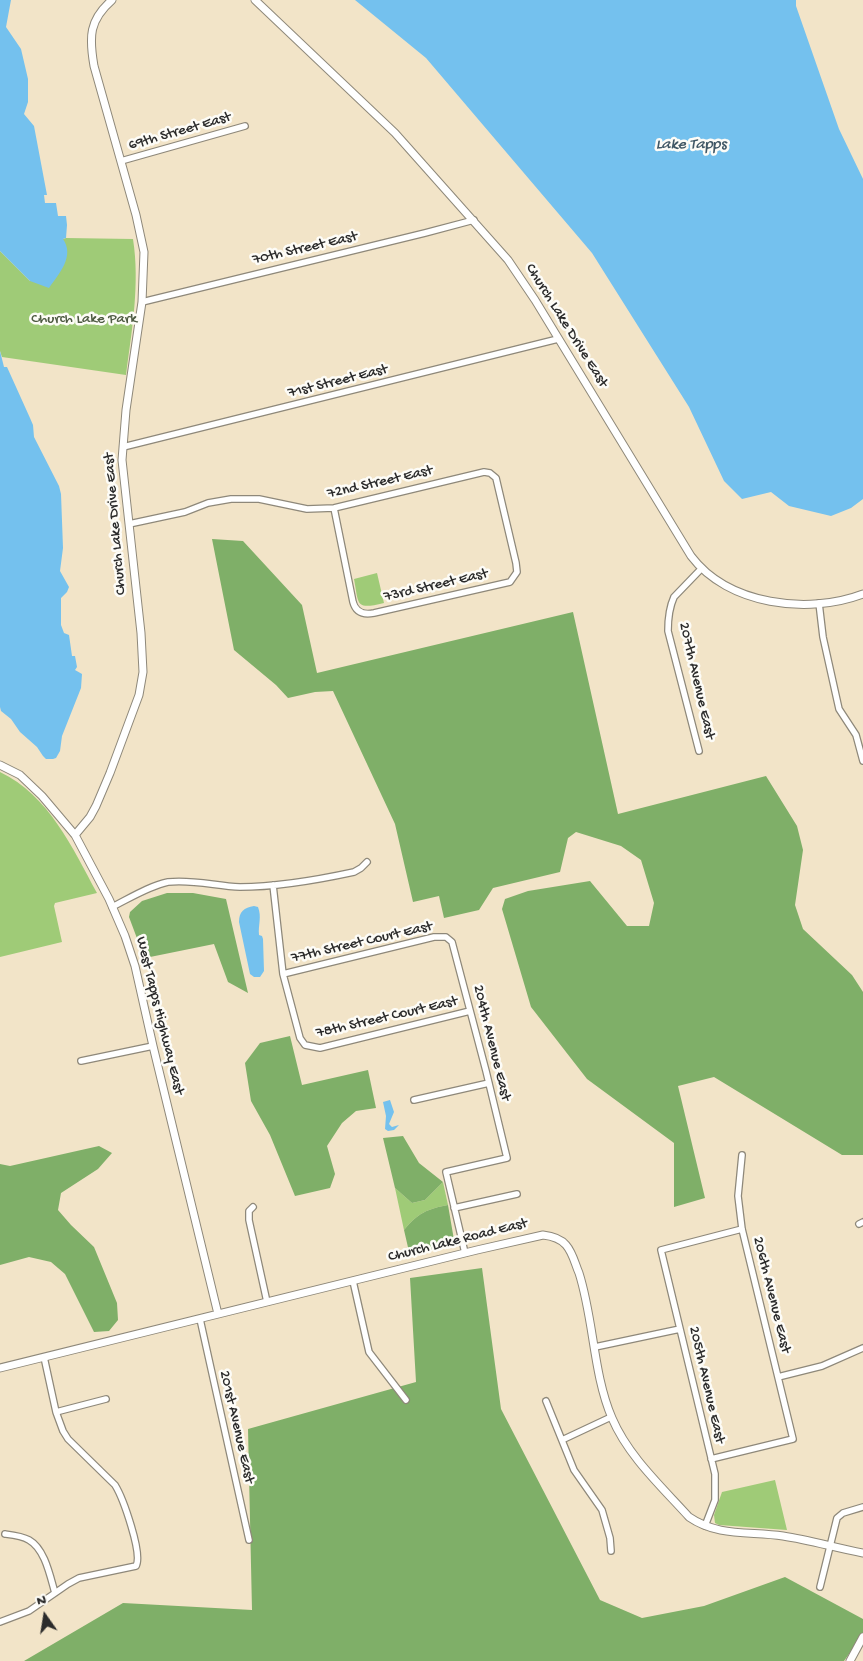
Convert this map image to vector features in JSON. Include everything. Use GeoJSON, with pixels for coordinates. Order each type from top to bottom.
{"type":"FeatureCollection","features":[{"type":"Feature","properties":{"kind":"street","name":"Church Lake Drive East"},"geometry":{"type":"LineString","coordinates":[[75,835],[90,817],[96,806],[122,741],[141,685],[143,660],[124,487],[123,447],[126,410],[142,302],[144,252],[136,215],[94,66],[91,47],[91,32],[94,23],[103,8],[112,0]]}},
{"type":"Feature","properties":{"kind":"street","name":"Church Lake Drive East"},"geometry":{"type":"LineString","coordinates":[[255,0],[395,133],[508,260],[535,300],[690,556],[701,569],[717,581],[735,590],[753,597],[786,603],[819,603],[847,599],[863,594]]}},
{"type":"Feature","properties":{"kind":"street","name":"69th Street East"},"geometry":{"type":"LineString","coordinates":[[121,161],[246,126]]}},
{"type":"Feature","properties":{"kind":"street","name":"70th Street East"},"geometry":{"type":"LineString","coordinates":[[142,302],[474,220]]}},
{"type":"Feature","properties":{"kind":"street","name":"71st Street East"},"geometry":{"type":"LineString","coordinates":[[123,447],[558,339]]}},
{"type":"Feature","properties":{"kind":"street","name":"72nd Street East"},"geometry":{"type":"LineString","coordinates":[[129,524],[185,512],[208,503],[231,498],[259,499],[307,509],[334,508],[484,472],[490,473],[496,478],[516,563],[515,576]]}},
{"type":"Feature","properties":{"kind":"street","name":"73rd Street East"},"geometry":{"type":"LineString","coordinates":[[334,508],[354,607],[361,613],[374,613],[510,582],[515,576]]}},
{"type":"Feature","properties":{"kind":"street","name":"207th Avenue East"},"geometry":{"type":"LineString","coordinates":[[699,751],[668,631],[668,620],[674,597],[701,569]]}},
{"type":"Feature","properties":{"kind":"street"},"geometry":{"type":"LineString","coordinates":[[819,603],[823,636],[839,709],[856,734],[863,761]]}},
{"type":"Feature","properties":{"kind":"street","name":"West Tapps Highway East"},"geometry":{"type":"LineString","coordinates":[[0,765],[8,768],[25,780],[42,796],[75,835],[112,907],[133,958],[218,1314]]}},
{"type":"Feature","properties":{"kind":"street"},"geometry":{"type":"LineString","coordinates":[[112,907],[168,882],[239,887],[273,885],[323,879],[354,872],[367,862]]}},
{"type":"Feature","properties":{"kind":"street"},"geometry":{"type":"LineString","coordinates":[[273,885],[283,974]]}},
{"type":"Feature","properties":{"kind":"street","name":"77th Street Court East"},"geometry":{"type":"LineString","coordinates":[[283,974],[434,937],[446,937]]}},
{"type":"Feature","properties":{"kind":"street","name":"204th Avenue East"},"geometry":{"type":"LineString","coordinates":[[446,937],[454,946],[507,1158],[446,1172],[454,1208]]}},
{"type":"Feature","properties":{"kind":"street","name":"78th Street Court East"},"geometry":{"type":"LineString","coordinates":[[283,974],[300,1038],[305,1046],[309,1047],[320,1048],[470,1011]]}},
{"type":"Feature","properties":{"kind":"street"},"geometry":{"type":"LineString","coordinates":[[81,1061],[153,1046]]}},
{"type":"Feature","properties":{"kind":"street"},"geometry":{"type":"LineString","coordinates":[[414,1100],[489,1083]]}},
{"type":"Feature","properties":{"kind":"street","name":"206th Avenue East"},"geometry":{"type":"LineString","coordinates":[[711,1459],[793,1439],[742,1229],[738,1196],[742,1155]]}},
{"type":"Feature","properties":{"kind":"street"},"geometry":{"type":"LineString","coordinates":[[465,1253],[454,1208],[517,1194]]}},
{"type":"Feature","properties":{"kind":"street"},"geometry":{"type":"LineString","coordinates":[[253,1207],[249,1211],[249,1220],[266,1302]]}},
{"type":"Feature","properties":{"kind":"street","name":"205th Avenue East"},"geometry":{"type":"LineString","coordinates":[[705,1526],[716,1492],[714,1474],[661,1250],[742,1229]]}},
{"type":"Feature","properties":{"kind":"street","name":"Church Lake Road East"},"geometry":{"type":"LineString","coordinates":[[0,1368],[465,1253],[543,1235],[555,1237],[563,1242],[570,1251],[584,1290],[605,1397],[611,1418],[624,1441],[690,1517],[705,1526],[721,1531],[738,1534],[780,1536],[863,1553]]}},
{"type":"Feature","properties":{"kind":"street"},"geometry":{"type":"LineString","coordinates":[[353,1281],[369,1352],[406,1400]]}},
{"type":"Feature","properties":{"kind":"street","name":"201st Avenue East"},"geometry":{"type":"LineString","coordinates":[[200,1319],[249,1540]]}},
{"type":"Feature","properties":{"kind":"street"},"geometry":{"type":"LineString","coordinates":[[595,1347],[680,1329]]}},
{"type":"Feature","properties":{"kind":"street"},"geometry":{"type":"LineString","coordinates":[[778,1377],[822,1366],[863,1348]]}},
{"type":"Feature","properties":{"kind":"street"},"geometry":{"type":"LineString","coordinates":[[0,1622],[29,1611],[79,1578],[136,1566],[138,1563],[124,1502],[115,1485],[68,1438],[61,1427],[44,1357]]}},
{"type":"Feature","properties":{"kind":"street"},"geometry":{"type":"LineString","coordinates":[[56,1412],[106,1399]]}},
{"type":"Feature","properties":{"kind":"street"},"geometry":{"type":"LineString","coordinates":[[546,1401],[574,1470],[602,1510],[610,1538],[611,1551]]}},
{"type":"Feature","properties":{"kind":"street"},"geometry":{"type":"LineString","coordinates":[[562,1440],[611,1418]]}},
{"type":"Feature","properties":{"kind":"street"},"geometry":{"type":"LineString","coordinates":[[820,1587],[835,1523],[839,1514],[863,1507]]}},
{"type":"Feature","properties":{"kind":"street"},"geometry":{"type":"LineString","coordinates":[[5,1534],[21,1536],[34,1544],[46,1564],[55,1593]]}},
{"type":"Feature","properties":{"kind":"street"},"geometry":{"type":"LineString","coordinates":[[850,1661],[863,1637]]}},
{"type":"Feature","properties":{"kind":"green space","name":"Church Lake Park"},"geometry":{"type":"Polygon","coordinates":[[[63,239],[133,239],[136,273],[133,324],[126,375],[2,357],[0,351],[0,251],[30,281],[63,239]]]}},
{"type":"Feature","properties":{"kind":"green space"},"geometry":{"type":"Polygon","coordinates":[[[212,539],[243,541],[302,605],[317,673],[573,612],[618,814],[766,776],[797,826],[803,850],[795,905],[803,929],[852,975],[863,992],[863,1155],[842,1155],[714,1077],[678,1086],[705,1198],[674,1207],[674,1143],[587,1079],[531,1007],[502,909],[505,899],[528,891],[590,881],[627,926],[649,926],[654,903],[641,860],[621,846],[576,832],[568,838],[560,872],[493,888],[479,910],[444,918],[439,896],[413,902],[395,824],[333,691],[315,692],[288,698],[276,685],[234,650],[212,539]]]}},
{"type":"Feature","properties":{"kind":"green space"},"geometry":{"type":"Polygon","coordinates":[[[377,573],[384,603],[363,605],[358,600],[354,579],[377,573]]]}},
{"type":"Feature","properties":{"kind":"green space"},"geometry":{"type":"Polygon","coordinates":[[[0,772],[32,794],[46,809],[69,841],[97,893],[55,903],[54,906],[62,942],[0,957],[0,772]]]}},
{"type":"Feature","properties":{"kind":"green space"},"geometry":{"type":"Polygon","coordinates":[[[167,893],[193,893],[226,899],[248,993],[228,982],[214,944],[144,957],[129,917],[130,912],[142,901],[167,893]]]}},
{"type":"Feature","properties":{"kind":"green space"},"geometry":{"type":"Polygon","coordinates":[[[290,1036],[302,1085],[368,1070],[376,1108],[356,1111],[342,1123],[327,1146],[335,1174],[330,1188],[295,1196],[270,1135],[251,1101],[245,1063],[260,1043],[290,1036]]]}},
{"type":"Feature","properties":{"kind":"green space"},"geometry":{"type":"Polygon","coordinates":[[[403,1136],[419,1163],[443,1182],[425,1200],[412,1203],[395,1188],[383,1138],[403,1136]]]}},
{"type":"Feature","properties":{"kind":"green space"},"geometry":{"type":"Polygon","coordinates":[[[99,1146],[112,1153],[98,1169],[61,1193],[58,1210],[94,1247],[117,1303],[118,1320],[109,1331],[94,1332],[65,1274],[51,1262],[29,1257],[0,1265],[0,1164],[10,1166],[99,1146]]]}},
{"type":"Feature","properties":{"kind":"green space"},"geometry":{"type":"Polygon","coordinates":[[[443,1182],[448,1205],[423,1213],[414,1219],[404,1230],[395,1188],[412,1203],[425,1200],[443,1182]]]}},
{"type":"Feature","properties":{"kind":"green space"},"geometry":{"type":"Polygon","coordinates":[[[448,1205],[454,1240],[451,1245],[410,1256],[404,1230],[414,1219],[423,1213],[448,1205]]]}},
{"type":"Feature","properties":{"kind":"green space"},"geometry":{"type":"Polygon","coordinates":[[[482,1268],[501,1409],[600,1600],[642,1618],[704,1606],[785,1577],[863,1619],[863,1634],[844,1661],[24,1661],[123,1603],[252,1610],[248,1429],[416,1382],[410,1278],[482,1268]]]}},
{"type":"Feature","properties":{"kind":"green space"},"geometry":{"type":"Polygon","coordinates":[[[775,1480],[787,1530],[719,1525],[715,1523],[714,1515],[722,1492],[775,1480]]]}},
{"type":"Feature","properties":{"kind":"water"},"geometry":{"type":"Polygon","coordinates":[[[0,0],[11,0],[6,27],[21,49],[28,79],[28,102],[24,114],[34,126],[47,195],[44,195],[45,203],[56,203],[58,216],[66,216],[66,238],[63,239],[66,245],[66,258],[61,271],[49,288],[30,281],[0,251],[0,0]]]}},
{"type":"Feature","properties":{"kind":"water","name":"Lake Tapps"},"geometry":{"type":"Polygon","coordinates":[[[355,0],[796,0],[796,6],[839,129],[863,179],[863,499],[851,508],[831,516],[789,506],[771,492],[742,499],[724,481],[689,407],[592,253],[426,58],[355,0]]]}},
{"type":"Feature","properties":{"kind":"water"},"geometry":{"type":"Polygon","coordinates":[[[0,351],[4,367],[7,367],[30,418],[34,437],[59,486],[61,494],[63,548],[60,571],[69,587],[61,598],[61,625],[64,633],[69,635],[72,656],[75,656],[77,667],[75,670],[82,674],[81,688],[62,736],[60,751],[56,758],[53,759],[46,759],[37,747],[20,732],[11,719],[1,711],[0,707],[0,351]]]}},
{"type":"Feature","properties":{"kind":"water"},"geometry":{"type":"Polygon","coordinates":[[[254,906],[258,907],[260,918],[259,935],[263,939],[264,971],[260,977],[254,977],[250,974],[239,922],[243,911],[254,906]]]}},
{"type":"Feature","properties":{"kind":"water"},"geometry":{"type":"Polygon","coordinates":[[[390,1100],[394,1112],[389,1124],[392,1127],[399,1125],[394,1130],[388,1131],[385,1129],[386,1116],[383,1102],[390,1100]]]}}]}
